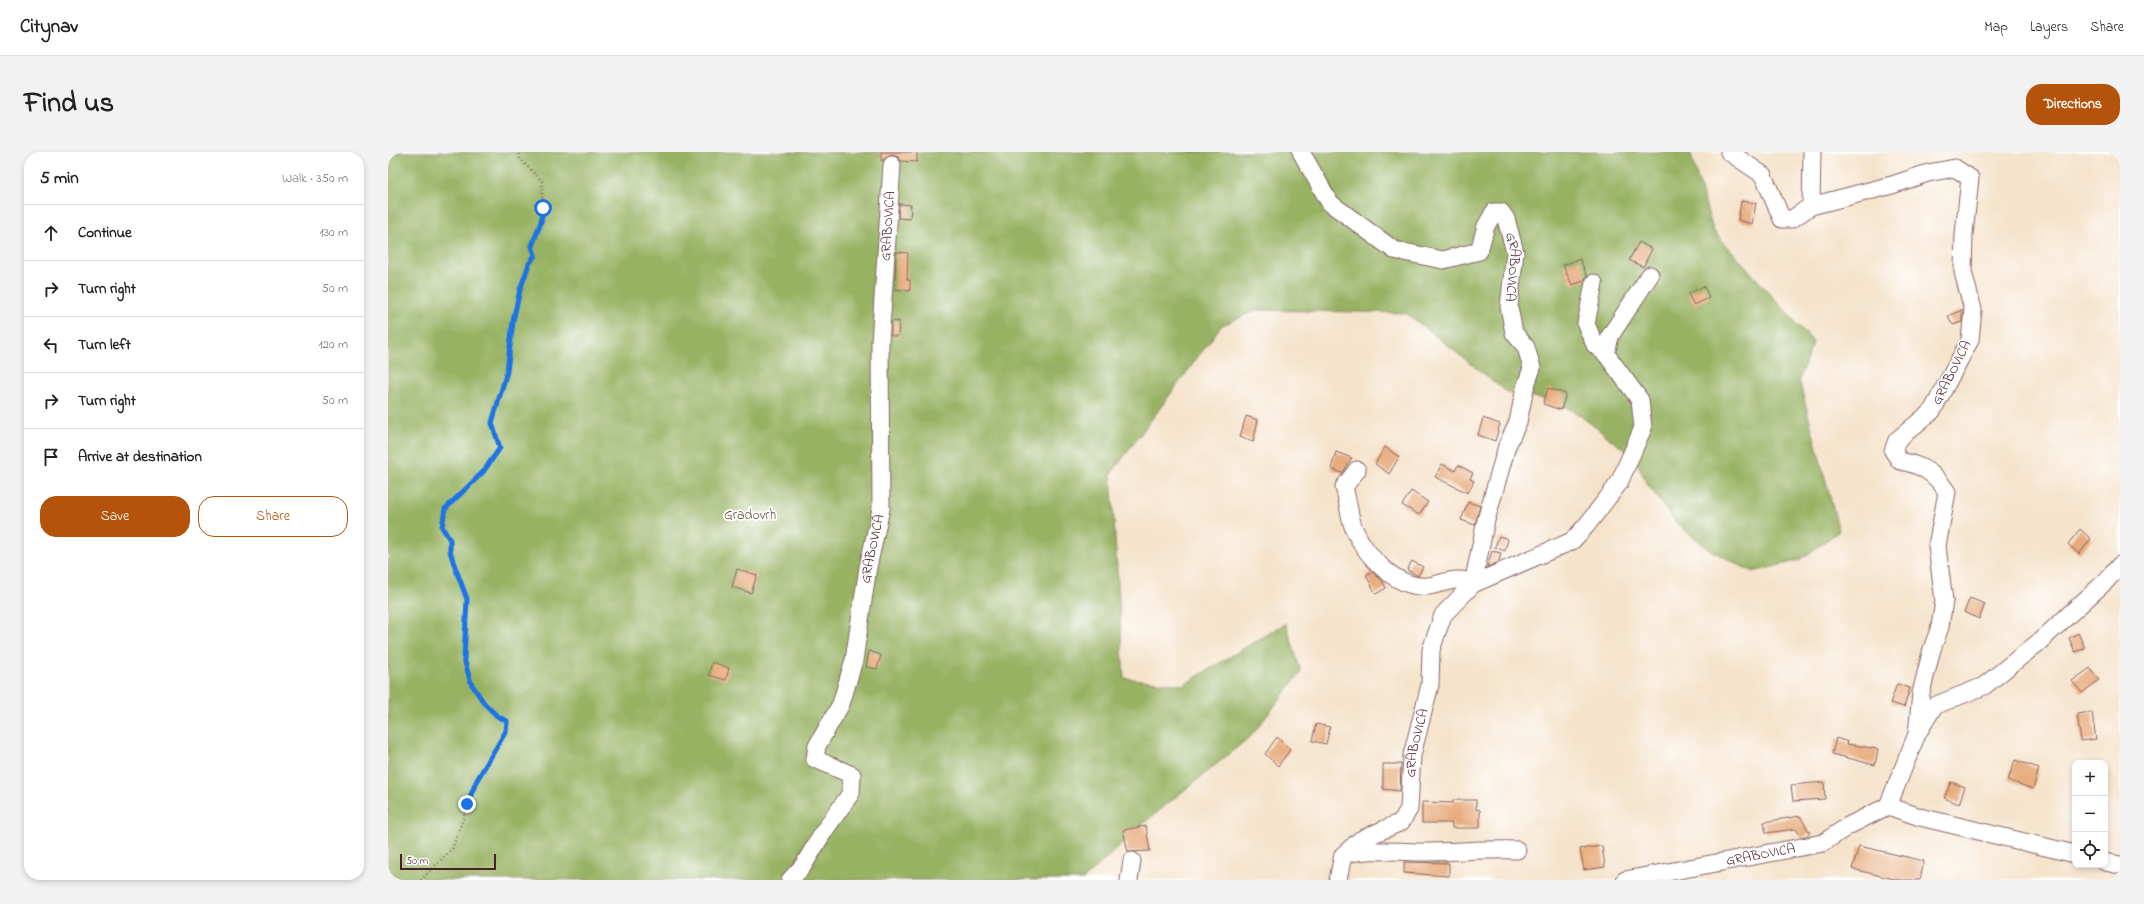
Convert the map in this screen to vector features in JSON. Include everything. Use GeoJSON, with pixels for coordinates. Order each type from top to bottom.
{"type":"FeatureCollection","features":[{"type":"Feature","properties":{"kind":"street","name":"GRABOVICA"},"geometry":{"type":"LineString","coordinates":[[1301,152],[1330,203],[1394,250],[1443,260],[1479,252],[1486,226],[1494,212],[1501,212],[1506,219],[1515,252],[1509,307],[1514,333],[1526,347],[1532,368],[1525,388],[1518,422],[1507,446],[1486,520],[1473,584]]}},
{"type":"Feature","properties":{"kind":"street","name":"GRABOVICA"},"geometry":{"type":"LineString","coordinates":[[1729,152],[1763,175],[1782,218],[1792,219],[1811,206],[1892,185],[1928,173],[1955,168],[1970,178],[1964,234],[1963,272],[1973,310],[1970,340],[1932,411],[1897,440],[1893,452],[1900,461],[1917,464],[1940,481],[1948,492],[1937,546],[1944,601],[1940,627],[1932,649],[1921,693],[1917,734]]}},
{"type":"Feature","properties":{"kind":"street"},"geometry":{"type":"LineString","coordinates":[[1811,206],[1812,152]]}},
{"type":"Feature","properties":{"kind":"street","name":"GRABOVICA"},"geometry":{"type":"LineString","coordinates":[[790,880],[803,866],[824,831],[851,793],[852,775],[815,759],[817,746],[841,704],[854,660],[868,567],[880,509],[880,343],[892,166]]}},
{"type":"Feature","properties":{"kind":"street"},"geometry":{"type":"LineString","coordinates":[[1606,354],[1610,336],[1650,275]]}},
{"type":"Feature","properties":{"kind":"street","name":"GRABOVICA"},"geometry":{"type":"LineString","coordinates":[[1343,855],[1360,840],[1401,822],[1409,808],[1412,755],[1430,685],[1431,650],[1443,615],[1473,584],[1572,541],[1586,526],[1619,483],[1643,428],[1641,407],[1640,400],[1606,354],[1595,345],[1586,324],[1594,283]]}},
{"type":"Feature","properties":{"kind":"street"},"geometry":{"type":"LineString","coordinates":[[1357,470],[1344,487],[1354,528],[1366,552],[1392,575],[1407,584],[1428,586],[1454,580],[1468,581],[1473,584]]}},
{"type":"Feature","properties":{"kind":"street","name":"GRABOVICA"},"geometry":{"type":"LineString","coordinates":[[1625,880],[1823,843],[1848,826],[1888,806],[1917,734],[1934,706],[1984,686],[2039,642],[2106,581],[2120,565]]}},
{"type":"Feature","properties":{"kind":"street"},"geometry":{"type":"LineString","coordinates":[[1888,806],[1920,817],[2072,853]]}},
{"type":"Feature","properties":{"kind":"street"},"geometry":{"type":"LineString","coordinates":[[1338,880],[1343,855],[1364,850],[1420,852],[1482,849],[1517,850]]}},
{"type":"Feature","properties":{"kind":"street"},"geometry":{"type":"LineString","coordinates":[[1129,880],[1132,860]]}},
{"type":"Feature","properties":{"kind":"street"},"geometry":{"type":"LineString","coordinates":[[2108,863],[2120,865]]}},
{"type":"Feature","properties":{"kind":"path"},"geometry":{"type":"LineString","coordinates":[[421,880],[452,849],[477,780],[506,731],[508,724],[507,721],[497,716],[484,703],[471,683],[464,659],[467,599],[450,551],[450,540],[442,527],[445,509],[483,472],[500,448],[492,423],[507,371],[515,312],[525,275],[535,255],[532,246],[541,222],[543,208],[542,181],[520,159],[520,152]]}},
{"type":"Feature","properties":{"kind":"green space","name":"Gradovrh"},"geometry":{"type":"Polygon","coordinates":[[[388,152],[1690,152],[1713,230],[1813,342],[1799,380],[1839,531],[1800,560],[1753,572],[1710,550],[1676,523],[1647,484],[1635,458],[1578,414],[1554,401],[1507,392],[1406,313],[1256,310],[1221,326],[1111,474],[1124,678],[1183,685],[1286,623],[1301,672],[1251,736],[1144,823],[1083,880],[388,880],[388,152]]]}},
{"type":"Feature","properties":{"kind":"building"},"geometry":{"type":"Polygon","coordinates":[[[881,152],[917,152],[917,162],[901,161],[898,157],[892,155],[881,161],[881,152]]]}},
{"type":"Feature","properties":{"kind":"building"},"geometry":{"type":"Polygon","coordinates":[[[1741,201],[1756,203],[1752,224],[1738,220],[1741,201]]]}},
{"type":"Feature","properties":{"kind":"building"},"geometry":{"type":"Polygon","coordinates":[[[899,204],[911,205],[910,219],[898,218],[899,204]]]}},
{"type":"Feature","properties":{"kind":"building"},"geometry":{"type":"Polygon","coordinates":[[[1639,242],[1652,249],[1643,267],[1629,260],[1639,242]]]}},
{"type":"Feature","properties":{"kind":"building"},"geometry":{"type":"Polygon","coordinates":[[[896,252],[908,253],[907,280],[910,280],[910,291],[895,289],[896,252]]]}},
{"type":"Feature","properties":{"kind":"building"},"geometry":{"type":"Polygon","coordinates":[[[1580,259],[1587,276],[1584,281],[1572,285],[1563,265],[1580,259]]]}},
{"type":"Feature","properties":{"kind":"building"},"geometry":{"type":"Polygon","coordinates":[[[1704,286],[1709,298],[1694,305],[1688,294],[1704,286]]]}},
{"type":"Feature","properties":{"kind":"building"},"geometry":{"type":"Polygon","coordinates":[[[1962,310],[1962,322],[1953,325],[1948,316],[1962,310]]]}},
{"type":"Feature","properties":{"kind":"building"},"geometry":{"type":"Polygon","coordinates":[[[899,321],[898,336],[891,336],[891,322],[899,321]]]}},
{"type":"Feature","properties":{"kind":"building"},"geometry":{"type":"Polygon","coordinates":[[[1548,388],[1566,394],[1561,410],[1543,404],[1548,388]]]}},
{"type":"Feature","properties":{"kind":"building"},"geometry":{"type":"Polygon","coordinates":[[[1246,416],[1258,420],[1253,442],[1240,437],[1246,416]]]}},
{"type":"Feature","properties":{"kind":"building"},"geometry":{"type":"Polygon","coordinates":[[[1483,418],[1500,424],[1495,441],[1478,435],[1483,418]]]}},
{"type":"Feature","properties":{"kind":"building"},"geometry":{"type":"Polygon","coordinates":[[[1385,447],[1399,457],[1389,474],[1375,464],[1385,447]]]}},
{"type":"Feature","properties":{"kind":"building"},"geometry":{"type":"Polygon","coordinates":[[[1336,452],[1352,458],[1342,473],[1331,469],[1336,452]]]}},
{"type":"Feature","properties":{"kind":"building"},"geometry":{"type":"Polygon","coordinates":[[[1442,464],[1455,471],[1458,465],[1473,473],[1470,479],[1474,481],[1468,493],[1435,477],[1442,464]]]}},
{"type":"Feature","properties":{"kind":"building"},"geometry":{"type":"Polygon","coordinates":[[[1411,491],[1428,502],[1419,515],[1402,505],[1411,491]]]}},
{"type":"Feature","properties":{"kind":"building"},"geometry":{"type":"Polygon","coordinates":[[[1468,502],[1480,506],[1475,525],[1461,520],[1468,502]]]}},
{"type":"Feature","properties":{"kind":"building"},"geometry":{"type":"Polygon","coordinates":[[[2080,529],[2091,539],[2079,554],[2068,544],[2080,529]]]}},
{"type":"Feature","properties":{"kind":"building"},"geometry":{"type":"Polygon","coordinates":[[[1499,536],[1508,539],[1505,551],[1495,547],[1499,536]]]}},
{"type":"Feature","properties":{"kind":"building"},"geometry":{"type":"Polygon","coordinates":[[[1492,551],[1501,553],[1499,562],[1487,567],[1492,551]]]}},
{"type":"Feature","properties":{"kind":"building"},"geometry":{"type":"Polygon","coordinates":[[[1412,561],[1423,567],[1418,576],[1407,570],[1412,561]]]}},
{"type":"Feature","properties":{"kind":"building"},"geometry":{"type":"Polygon","coordinates":[[[737,569],[757,575],[751,593],[732,587],[737,569]]]}},
{"type":"Feature","properties":{"kind":"building"},"geometry":{"type":"Polygon","coordinates":[[[1372,572],[1382,580],[1386,588],[1376,594],[1366,575],[1372,572]]]}},
{"type":"Feature","properties":{"kind":"building"},"geometry":{"type":"Polygon","coordinates":[[[1970,598],[1985,604],[1979,619],[1964,612],[1970,598]]]}},
{"type":"Feature","properties":{"kind":"building"},"geometry":{"type":"Polygon","coordinates":[[[2078,633],[2085,648],[2075,652],[2069,638],[2078,633]]]}},
{"type":"Feature","properties":{"kind":"building"},"geometry":{"type":"Polygon","coordinates":[[[869,651],[881,655],[877,669],[866,667],[869,651]]]}},
{"type":"Feature","properties":{"kind":"building"},"geometry":{"type":"Polygon","coordinates":[[[712,662],[729,668],[726,680],[709,675],[712,662]]]}},
{"type":"Feature","properties":{"kind":"building"},"geometry":{"type":"Polygon","coordinates":[[[2090,668],[2099,680],[2082,693],[2072,681],[2090,668]]]}},
{"type":"Feature","properties":{"kind":"building"},"geometry":{"type":"Polygon","coordinates":[[[1897,684],[1910,688],[1904,707],[1890,703],[1897,684]]]}},
{"type":"Feature","properties":{"kind":"building"},"geometry":{"type":"Polygon","coordinates":[[[2092,712],[2096,739],[2081,741],[2077,714],[2092,712]]]}},
{"type":"Feature","properties":{"kind":"building"},"geometry":{"type":"Polygon","coordinates":[[[1316,724],[1330,727],[1326,744],[1312,741],[1316,724]]]}},
{"type":"Feature","properties":{"kind":"building"},"geometry":{"type":"Polygon","coordinates":[[[1277,737],[1290,750],[1278,766],[1265,754],[1277,737]]]}},
{"type":"Feature","properties":{"kind":"building"},"geometry":{"type":"Polygon","coordinates":[[[1836,738],[1848,742],[1847,744],[1878,749],[1875,765],[1832,754],[1836,738]]]}},
{"type":"Feature","properties":{"kind":"building"},"geometry":{"type":"Polygon","coordinates":[[[2015,760],[2039,768],[2033,789],[2008,780],[2015,760]]]}},
{"type":"Feature","properties":{"kind":"building"},"geometry":{"type":"Polygon","coordinates":[[[1383,764],[1401,764],[1400,791],[1383,789],[1383,764]]]}},
{"type":"Feature","properties":{"kind":"building"},"geometry":{"type":"Polygon","coordinates":[[[1824,782],[1825,799],[1793,801],[1791,785],[1824,782]]]}},
{"type":"Feature","properties":{"kind":"building"},"geometry":{"type":"Polygon","coordinates":[[[1951,782],[1965,787],[1959,804],[1944,798],[1951,782]]]}},
{"type":"Feature","properties":{"kind":"building"},"geometry":{"type":"Polygon","coordinates":[[[1453,800],[1476,800],[1476,809],[1480,810],[1480,828],[1452,828],[1452,823],[1422,823],[1422,802],[1453,803],[1453,800]]]}},
{"type":"Feature","properties":{"kind":"building"},"geometry":{"type":"Polygon","coordinates":[[[1800,816],[1810,833],[1806,836],[1801,837],[1796,829],[1766,833],[1764,822],[1800,816]]]}},
{"type":"Feature","properties":{"kind":"building"},"geometry":{"type":"Polygon","coordinates":[[[1146,826],[1150,851],[1128,852],[1123,830],[1146,826]]]}},
{"type":"Feature","properties":{"kind":"building"},"geometry":{"type":"Polygon","coordinates":[[[1602,846],[1605,867],[1584,870],[1580,849],[1602,846]]]}},
{"type":"Feature","properties":{"kind":"building"},"geometry":{"type":"Polygon","coordinates":[[[1859,846],[1924,861],[1920,880],[1898,880],[1852,869],[1859,846]]]}},
{"type":"Feature","properties":{"kind":"building"},"geometry":{"type":"Polygon","coordinates":[[[1404,862],[1449,863],[1449,876],[1404,873],[1404,862]]]}},
{"type":"Feature","properties":{"kind":"route"},"geometry":{"type":"LineString","coordinates":[[467,804],[477,780],[506,731],[508,724],[505,719],[497,716],[484,703],[471,683],[464,659],[467,599],[450,551],[450,540],[443,532],[443,514],[450,502],[483,472],[500,448],[492,423],[502,394],[507,371],[513,321],[520,290],[529,264],[535,255],[532,246],[541,222],[540,214],[543,208]]}}]}
